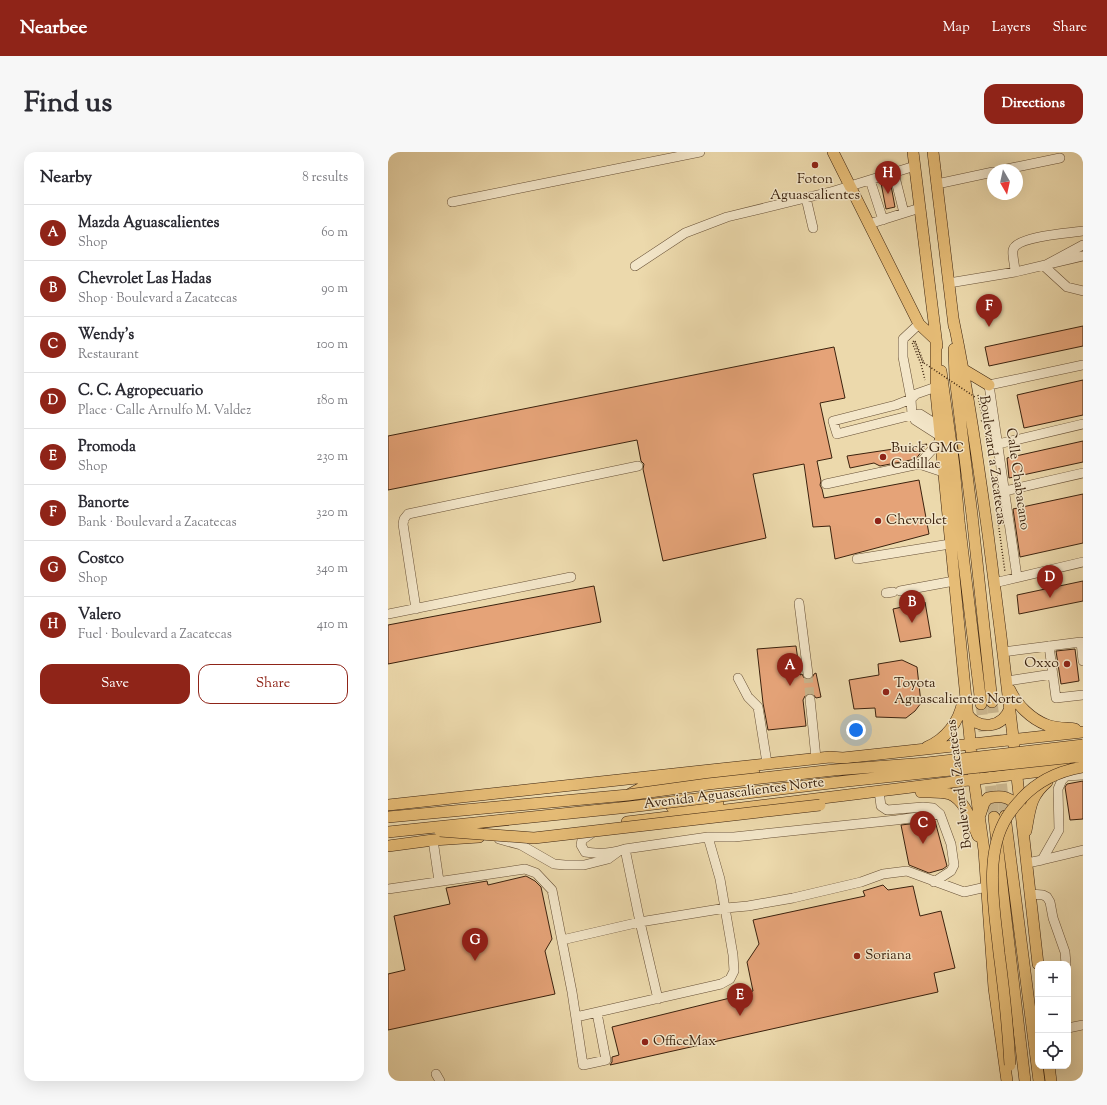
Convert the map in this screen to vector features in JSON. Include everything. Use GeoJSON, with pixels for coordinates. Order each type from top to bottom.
{"type":"FeatureCollection","features":[{"type":"Feature","properties":{"kind":"main road"},"geometry":{"type":"LineString","coordinates":[[833,152],[919,324],[936,340]]}},
{"type":"Feature","properties":{"kind":"main road","name":"Boulevard a Zacatecas"},"geometry":{"type":"LineString","coordinates":[[913,152],[936,340],[954,466],[959,521],[986,703],[973,523],[955,377],[953,318],[933,152]]}},
{"type":"Feature","properties":{"kind":"main road","name":"Boulevard a Zacatecas"},"geometry":{"type":"LineString","coordinates":[[953,318],[964,370],[974,431],[1007,683],[1038,961]]}},
{"type":"Feature","properties":{"kind":"main road","name":"Boulevard a Zacatecas"},"geometry":{"type":"LineString","coordinates":[[936,340],[936,390],[950,544],[970,744],[984,850],[994,988],[1007,1081]]}},
{"type":"Feature","properties":{"kind":"main road"},"geometry":{"type":"LineString","coordinates":[[964,370],[989,385]]}},
{"type":"Feature","properties":{"kind":"main road"},"geometry":{"type":"LineString","coordinates":[[1007,683],[1012,695],[1021,707],[1031,716],[1047,725],[1083,731]]}},
{"type":"Feature","properties":{"kind":"main road"},"geometry":{"type":"LineString","coordinates":[[918,749],[937,742],[954,725],[961,711],[964,687]]}},
{"type":"Feature","properties":{"kind":"main road"},"geometry":{"type":"LineString","coordinates":[[967,714],[974,722],[985,726],[990,726],[1005,718],[1010,708]]}},
{"type":"Feature","properties":{"kind":"main road","name":"Avenida Aguascalientes Norte"},"geometry":{"type":"LineString","coordinates":[[388,804],[830,756],[843,758],[1083,731]]}},
{"type":"Feature","properties":{"kind":"main road","name":"Avenida Aguascalientes Norte"},"geometry":{"type":"LineString","coordinates":[[388,817],[628,795],[716,783],[834,770],[927,763],[1083,745]]}},
{"type":"Feature","properties":{"kind":"main road"},"geometry":{"type":"LineString","coordinates":[[935,748],[943,748],[950,752],[956,763],[955,771],[951,778],[940,784]]}},
{"type":"Feature","properties":{"kind":"main road","name":"Avenida Aguascalientes Norte"},"geometry":{"type":"LineString","coordinates":[[388,832],[629,807],[847,781],[1083,756]]}},
{"type":"Feature","properties":{"kind":"main road"},"geometry":{"type":"LineString","coordinates":[[628,795],[645,786],[830,763],[843,758]]}},
{"type":"Feature","properties":{"kind":"main road"},"geometry":{"type":"LineString","coordinates":[[1007,1081],[1010,1065],[992,878],[993,856],[996,842],[1006,817],[1038,784],[1066,770],[1083,767]]}},
{"type":"Feature","properties":{"kind":"main road","name":"Avenida Aguascalientes Norte"},"geometry":{"type":"LineString","coordinates":[[389,845],[433,840],[567,830],[1083,767]]}},
{"type":"Feature","properties":{"kind":"main road"},"geometry":{"type":"LineString","coordinates":[[1024,839],[1032,802],[1037,791],[1055,776],[1068,768]]}},
{"type":"Feature","properties":{"kind":"main road"},"geometry":{"type":"LineString","coordinates":[[903,788],[911,791],[950,794],[962,803],[984,850]]}},
{"type":"Feature","properties":{"kind":"main road"},"geometry":{"type":"LineString","coordinates":[[417,829],[534,838],[767,810],[820,806],[855,800],[877,791]]}},
{"type":"Feature","properties":{"kind":"main road"},"geometry":{"type":"LineString","coordinates":[[629,807],[661,808],[784,797],[798,801]]}},
{"type":"Feature","properties":{"kind":"main road"},"geometry":{"type":"LineString","coordinates":[[979,818],[984,803],[988,798],[1004,797],[1011,799],[1020,808]]}},
{"type":"Feature","properties":{"kind":"main road"},"geometry":{"type":"LineString","coordinates":[[388,808],[400,803]]}},
{"type":"Feature","properties":{"kind":"main road"},"geometry":{"type":"LineString","coordinates":[[1025,1081],[999,816],[1039,1081]]}},
{"type":"Feature","properties":{"kind":"main road"},"geometry":{"type":"LineString","coordinates":[[1049,1069],[1051,1081]]}},
{"type":"Feature","properties":{"kind":"street"},"geometry":{"type":"LineString","coordinates":[[452,202],[700,152]]}},
{"type":"Feature","properties":{"kind":"street"},"geometry":{"type":"LineString","coordinates":[[1023,166],[1060,158]]}},
{"type":"Feature","properties":{"kind":"street"},"geometry":{"type":"LineString","coordinates":[[635,266],[685,233],[727,217],[806,198],[915,166]]}},
{"type":"Feature","properties":{"kind":"street"},"geometry":{"type":"LineString","coordinates":[[894,173],[904,213]]}},
{"type":"Feature","properties":{"kind":"street"},"geometry":{"type":"LineString","coordinates":[[937,184],[987,173]]}},
{"type":"Feature","properties":{"kind":"street"},"geometry":{"type":"LineString","coordinates":[[870,180],[883,220]]}},
{"type":"Feature","properties":{"kind":"street"},"geometry":{"type":"LineString","coordinates":[[806,198],[813,228]]}},
{"type":"Feature","properties":{"kind":"street"},"geometry":{"type":"LineString","coordinates":[[869,224],[920,208]]}},
{"type":"Feature","properties":{"kind":"street"},"geometry":{"type":"LineString","coordinates":[[1015,272],[1013,249],[1017,244],[1027,239],[1083,231]]}},
{"type":"Feature","properties":{"kind":"street"},"geometry":{"type":"LineString","coordinates":[[1044,266],[1083,245]]}},
{"type":"Feature","properties":{"kind":"street"},"geometry":{"type":"LineString","coordinates":[[949,283],[1015,272],[1083,256]]}},
{"type":"Feature","properties":{"kind":"street"},"geometry":{"type":"LineString","coordinates":[[1044,266],[1067,287],[1083,291]]}},
{"type":"Feature","properties":{"kind":"street"},"geometry":{"type":"LineString","coordinates":[[912,415],[911,399],[903,357],[903,339],[919,324]]}},
{"type":"Feature","properties":{"kind":"street"},"geometry":{"type":"LineString","coordinates":[[989,385],[1083,365]]}},
{"type":"Feature","properties":{"kind":"street","name":"Calle Chabacano"},"geometry":{"type":"LineString","coordinates":[[989,385],[1005,491],[1012,578]]}},
{"type":"Feature","properties":{"kind":"street"},"geometry":{"type":"LineString","coordinates":[[919,464],[940,434],[920,414],[837,434],[833,421],[896,405],[911,399],[917,399],[936,390]]}},
{"type":"Feature","properties":{"kind":"street"},"geometry":{"type":"LineString","coordinates":[[998,444],[1083,424]]}},
{"type":"Feature","properties":{"kind":"street"},"geometry":{"type":"LineString","coordinates":[[826,484],[919,464],[944,472]]}},
{"type":"Feature","properties":{"kind":"street"},"geometry":{"type":"LineString","coordinates":[[416,609],[403,524],[404,519],[408,514],[638,466]]}},
{"type":"Feature","properties":{"kind":"street"},"geometry":{"type":"LineString","coordinates":[[1005,491],[1083,473]]}},
{"type":"Feature","properties":{"kind":"street"},"geometry":{"type":"LineString","coordinates":[[857,559],[950,544]]}},
{"type":"Feature","properties":{"kind":"street"},"geometry":{"type":"LineString","coordinates":[[994,583],[1083,562]]}},
{"type":"Feature","properties":{"kind":"street"},"geometry":{"type":"LineString","coordinates":[[388,614],[571,577]]}},
{"type":"Feature","properties":{"kind":"street"},"geometry":{"type":"LineString","coordinates":[[893,592],[954,581]]}},
{"type":"Feature","properties":{"kind":"street"},"geometry":{"type":"LineString","coordinates":[[799,603],[808,674]]}},
{"type":"Feature","properties":{"kind":"street"},"geometry":{"type":"LineString","coordinates":[[1003,652],[1081,642],[1083,661]]}},
{"type":"Feature","properties":{"kind":"street"},"geometry":{"type":"LineString","coordinates":[[1049,646],[1056,698],[1083,695]]}},
{"type":"Feature","properties":{"kind":"street"},"geometry":{"type":"LineString","coordinates":[[1007,683],[1053,674]]}},
{"type":"Feature","properties":{"kind":"street"},"geometry":{"type":"LineString","coordinates":[[738,678],[748,697],[758,707],[767,763]]}},
{"type":"Feature","properties":{"kind":"street"},"geometry":{"type":"LineString","coordinates":[[810,699],[816,758]]}},
{"type":"Feature","properties":{"kind":"street"},"geometry":{"type":"LineString","coordinates":[[1042,860],[1059,830],[1058,789],[1062,780],[1066,776],[1083,775]]}},
{"type":"Feature","properties":{"kind":"street"},"geometry":{"type":"LineString","coordinates":[[877,791],[881,806],[887,810],[923,807],[932,808],[940,814],[951,844],[954,865],[951,871],[934,882]]}},
{"type":"Feature","properties":{"kind":"street"},"geometry":{"type":"LineString","coordinates":[[603,825],[582,840],[582,845],[585,852],[593,854],[708,837],[734,837],[940,814]]}},
{"type":"Feature","properties":{"kind":"street"},"geometry":{"type":"LineString","coordinates":[[488,837],[521,845],[554,864],[565,866],[584,865],[608,859],[622,850]]}},
{"type":"Feature","properties":{"kind":"street"},"geometry":{"type":"LineString","coordinates":[[576,1017],[721,984],[730,979],[734,971],[726,908],[708,837]]}},
{"type":"Feature","properties":{"kind":"street"},"geometry":{"type":"LineString","coordinates":[[433,840],[439,881]]}},
{"type":"Feature","properties":{"kind":"street"},"geometry":{"type":"LineString","coordinates":[[622,850],[658,999]]}},
{"type":"Feature","properties":{"kind":"street"},"geometry":{"type":"LineString","coordinates":[[1027,863],[1083,850]]}},
{"type":"Feature","properties":{"kind":"street"},"geometry":{"type":"LineString","coordinates":[[388,889],[526,869],[536,873],[552,890],[576,1017],[583,1065],[606,1060],[597,1012]]}},
{"type":"Feature","properties":{"kind":"street"},"geometry":{"type":"LineString","coordinates":[[562,940],[640,922],[793,898],[861,882],[883,874],[907,871],[964,892],[986,887]]}},
{"type":"Feature","properties":{"kind":"street"},"geometry":{"type":"LineString","coordinates":[[1030,894],[1043,895],[1047,897],[1050,902],[1065,952],[1066,961]]}},
{"type":"Feature","properties":{"kind":"street"},"geometry":{"type":"LineString","coordinates":[[1071,1027],[1083,1025]]}},
{"type":"Feature","properties":{"kind":"path"},"geometry":{"type":"LineString","coordinates":[[921,364],[912,342],[914,341],[923,363],[921,364],[911,342],[914,340],[924,363],[975,397]]}},
{"type":"Feature","properties":{"kind":"path"},"geometry":{"type":"LineString","coordinates":[[977,395],[981,396],[982,398],[1012,578]]}},
{"type":"Feature","properties":{"kind":"building"},"geometry":{"type":"Polygon","coordinates":[[[890,180],[895,207],[886,209],[881,183],[890,180]]]}},
{"type":"Feature","properties":{"kind":"building"},"geometry":{"type":"Polygon","coordinates":[[[1083,326],[1083,346],[989,366],[985,347],[1083,326]]]}},
{"type":"Feature","properties":{"kind":"building"},"geometry":{"type":"Polygon","coordinates":[[[834,347],[845,398],[820,403],[832,458],[817,461],[821,481],[820,485],[824,498],[919,480],[929,534],[835,559],[830,526],[813,527],[804,464],[753,474],[766,538],[663,561],[643,469],[644,464],[641,461],[637,440],[388,490],[388,436],[834,347]]]}},
{"type":"Feature","properties":{"kind":"building"},"geometry":{"type":"Polygon","coordinates":[[[1083,380],[1083,415],[1024,428],[1017,395],[1083,380]]]}},
{"type":"Feature","properties":{"kind":"building"},"geometry":{"type":"Polygon","coordinates":[[[1083,441],[1083,462],[1009,478],[1007,458],[1083,441]]]}},
{"type":"Feature","properties":{"kind":"building","name":"Buick GMC Cadillac"},"geometry":{"type":"Polygon","coordinates":[[[927,444],[916,459],[880,466],[874,463],[850,468],[847,456],[927,444]]]}},
{"type":"Feature","properties":{"kind":"building"},"geometry":{"type":"Polygon","coordinates":[[[1083,494],[1083,543],[1020,557],[1013,509],[1083,494]]]}},
{"type":"Feature","properties":{"kind":"building"},"geometry":{"type":"Polygon","coordinates":[[[1083,581],[1083,601],[1019,614],[1017,595],[1083,581]]]}},
{"type":"Feature","properties":{"kind":"building"},"geometry":{"type":"Polygon","coordinates":[[[594,586],[601,622],[388,664],[388,625],[594,586]]]}},
{"type":"Feature","properties":{"kind":"building"},"geometry":{"type":"Polygon","coordinates":[[[925,602],[931,637],[900,642],[893,609],[925,602]]]}},
{"type":"Feature","properties":{"kind":"building"},"geometry":{"type":"Polygon","coordinates":[[[796,646],[800,675],[802,674],[804,678],[808,680],[816,673],[821,697],[816,698],[810,693],[805,696],[803,700],[806,726],[768,730],[763,703],[757,649],[796,646]]]}},
{"type":"Feature","properties":{"kind":"building","name":"Oxxo"},"geometry":{"type":"Polygon","coordinates":[[[1075,649],[1079,681],[1061,684],[1056,651],[1075,649]]]}},
{"type":"Feature","properties":{"kind":"building","name":"Toyota Aguascalientes Norte"},"geometry":{"type":"Polygon","coordinates":[[[902,660],[917,667],[921,703],[915,711],[906,718],[876,717],[875,708],[854,709],[849,680],[879,675],[878,664],[902,660]]]}},
{"type":"Feature","properties":{"kind":"building"},"geometry":{"type":"Polygon","coordinates":[[[1083,781],[1083,819],[1070,820],[1065,787],[1067,784],[1083,781]]]}},
{"type":"Feature","properties":{"kind":"building"},"geometry":{"type":"Polygon","coordinates":[[[935,821],[947,866],[943,869],[929,873],[909,865],[901,825],[935,821]]]}},
{"type":"Feature","properties":{"kind":"building"},"geometry":{"type":"Polygon","coordinates":[[[526,876],[535,881],[541,887],[552,939],[545,951],[555,994],[388,1030],[388,974],[405,970],[394,916],[450,904],[446,888],[487,881],[488,885],[526,876]]]}},
{"type":"Feature","properties":{"kind":"building","name":"Soriana"},"geometry":{"type":"Polygon","coordinates":[[[883,885],[888,890],[913,886],[920,916],[941,911],[955,968],[934,973],[938,992],[610,1065],[612,1062],[612,1057],[619,1055],[612,1027],[753,991],[747,962],[759,944],[753,920],[865,896],[863,891],[883,885]]]}},
{"type":"Feature","properties":{"kind":"tunnel"},"geometry":{"type":"LineString","coordinates":[[808,674],[810,699]]}},
{"type":"Feature","properties":{"kind":"tunnel"},"geometry":{"type":"LineString","coordinates":[[992,702],[1005,815]]}},
{"type":"Feature","properties":{"kind":"tunnel"},"geometry":{"type":"LineString","coordinates":[[981,704],[994,817]]}},
{"type":"Feature","properties":{"kind":"place","name":"Foton Aguascalientes"},"geometry":{"type":"Point","coordinates":[815,165]}},
{"type":"Feature","properties":{"kind":"place","name":"Valero"},"geometry":{"type":"Point","coordinates":[888,194]}},
{"type":"Feature","properties":{"kind":"place","name":"Banorte"},"geometry":{"type":"Point","coordinates":[989,327]}},
{"type":"Feature","properties":{"kind":"place","name":"Buick GMC Cadillac"},"geometry":{"type":"Point","coordinates":[883,457]}},
{"type":"Feature","properties":{"kind":"place","name":"Chevrolet"},"geometry":{"type":"Point","coordinates":[878,521]}},
{"type":"Feature","properties":{"kind":"place","name":"C. C. Agropecuario"},"geometry":{"type":"Point","coordinates":[1050,598]}},
{"type":"Feature","properties":{"kind":"place","name":"Chevrolet Las Hadas"},"geometry":{"type":"Point","coordinates":[912,623]}},
{"type":"Feature","properties":{"kind":"place","name":"Oxxo"},"geometry":{"type":"Point","coordinates":[1067,664]}},
{"type":"Feature","properties":{"kind":"place","name":"Mazda Aguascalientes"},"geometry":{"type":"Point","coordinates":[790,686]}},
{"type":"Feature","properties":{"kind":"place","name":"Toyota Aguascalientes Norte"},"geometry":{"type":"Point","coordinates":[886,692]}},
{"type":"Feature","properties":{"kind":"place","name":"Wendy's"},"geometry":{"type":"Point","coordinates":[923,844]}},
{"type":"Feature","properties":{"kind":"place","name":"Soriana"},"geometry":{"type":"Point","coordinates":[857,956]}},
{"type":"Feature","properties":{"kind":"place","name":"Costco"},"geometry":{"type":"Point","coordinates":[475,961]}},
{"type":"Feature","properties":{"kind":"place","name":"Promoda"},"geometry":{"type":"Point","coordinates":[740,1016]}},
{"type":"Feature","properties":{"kind":"place","name":"OfficeMax"},"geometry":{"type":"Point","coordinates":[645,1042]}}]}
